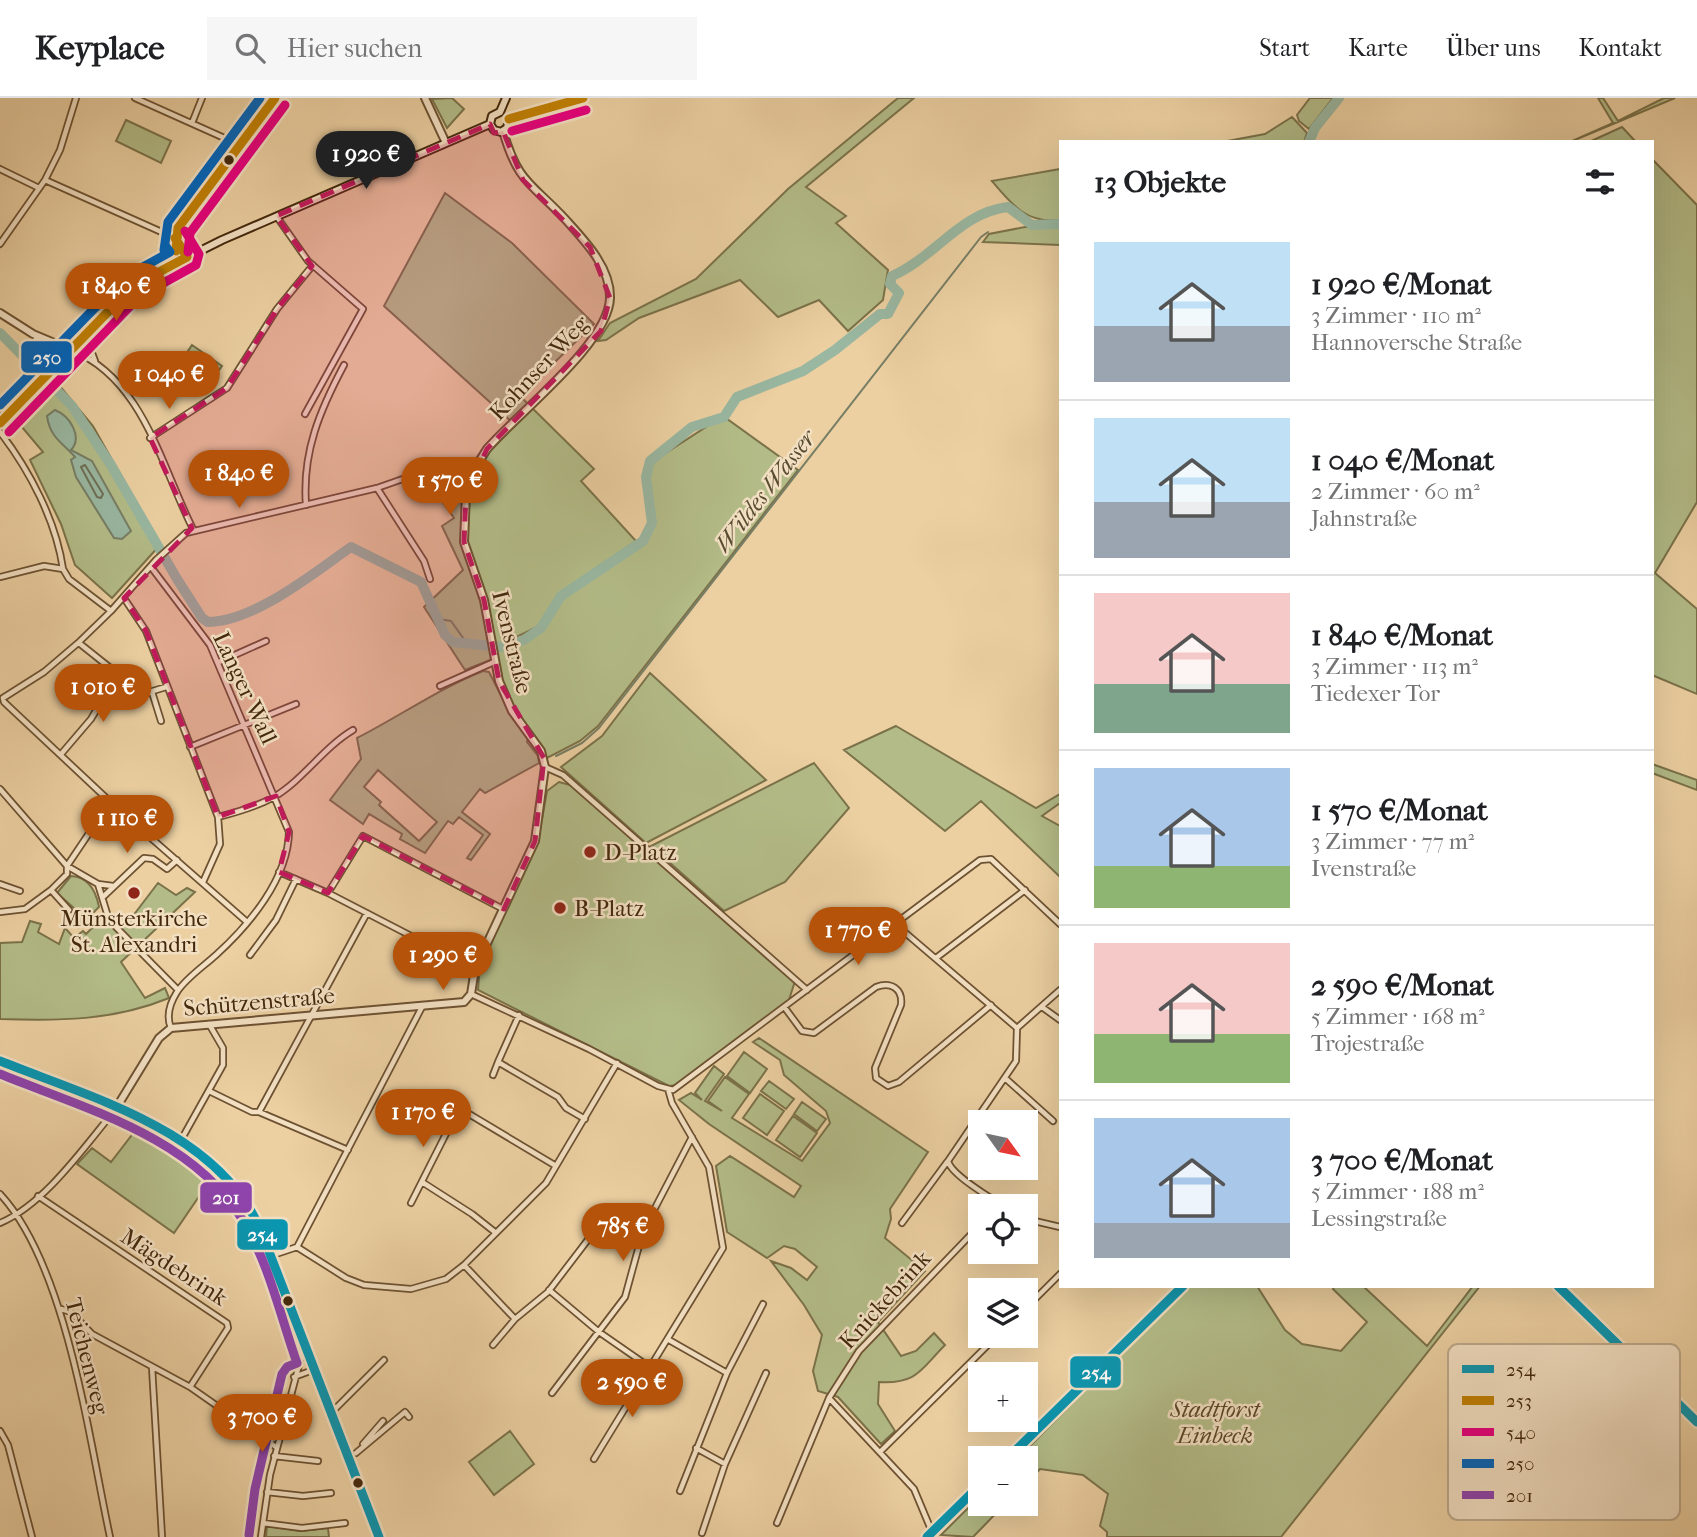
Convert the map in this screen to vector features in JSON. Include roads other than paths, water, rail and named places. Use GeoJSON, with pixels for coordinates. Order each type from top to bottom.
{"type":"FeatureCollection","features":[{"type":"Feature","properties":{"kind":"street"},"geometry":{"type":"LineString","coordinates":[[0,244],[45,180],[60,150],[76,98]]}},
{"type":"Feature","properties":{"kind":"street"},"geometry":{"type":"LineString","coordinates":[[135,98],[240,145]]}},
{"type":"Feature","properties":{"kind":"street"},"geometry":{"type":"LineString","coordinates":[[192,123],[202,98]]}},
{"type":"Feature","properties":{"kind":"street"},"geometry":{"type":"LineString","coordinates":[[177,261],[175,238],[178,228],[275,98]]}},
{"type":"Feature","properties":{"kind":"street"},"geometry":{"type":"LineString","coordinates":[[425,98],[444,141]]}},
{"type":"Feature","properties":{"kind":"street"},"geometry":{"type":"LineString","coordinates":[[506,98],[500,112],[492,116],[490,124],[494,130],[503,131],[509,125],[509,119]]}},
{"type":"Feature","properties":{"kind":"street"},"geometry":{"type":"LineString","coordinates":[[509,119],[583,98]]}},
{"type":"Feature","properties":{"kind":"street"},"geometry":{"type":"LineString","coordinates":[[500,112],[509,119]]}},
{"type":"Feature","properties":{"kind":"street"},"geometry":{"type":"LineString","coordinates":[[0,423],[133,286],[177,261],[276,216],[444,141],[490,124]]}},
{"type":"Feature","properties":{"kind":"street","name":"Kohnser Weg"},"geometry":{"type":"LineString","coordinates":[[475,468],[495,439],[601,331],[610,298],[606,276],[590,247],[556,209],[523,180],[514,166],[503,131]]}},
{"type":"Feature","properties":{"kind":"street"},"geometry":{"type":"LineString","coordinates":[[0,169],[39,188]]}},
{"type":"Feature","properties":{"kind":"street"},"geometry":{"type":"LineString","coordinates":[[45,180],[175,238],[187,257]]}},
{"type":"Feature","properties":{"kind":"street"},"geometry":{"type":"LineString","coordinates":[[276,216],[313,265],[363,309],[305,414]]}},
{"type":"Feature","properties":{"kind":"street"},"geometry":{"type":"LineString","coordinates":[[150,438],[227,388],[264,327],[313,265]]}},
{"type":"Feature","properties":{"kind":"street"},"geometry":{"type":"LineString","coordinates":[[0,313],[33,334],[96,361]]}},
{"type":"Feature","properties":{"kind":"street"},"geometry":{"type":"LineString","coordinates":[[90,330],[89,345],[96,361],[128,394],[193,529]]}},
{"type":"Feature","properties":{"kind":"street"},"geometry":{"type":"LineString","coordinates":[[33,334],[51,351],[56,366]]}},
{"type":"Feature","properties":{"kind":"street"},"geometry":{"type":"LineString","coordinates":[[306,505],[305,482],[309,446],[321,409],[344,365]]}},
{"type":"Feature","properties":{"kind":"street"},"geometry":{"type":"LineString","coordinates":[[0,432],[20,458],[47,516],[57,541],[63,569],[69,579],[111,611]]}},
{"type":"Feature","properties":{"kind":"street"},"geometry":{"type":"LineString","coordinates":[[247,922],[110,802],[3,698],[44,672],[79,643],[167,549],[193,529],[239,523],[377,488],[434,468],[454,465],[475,468]]}},
{"type":"Feature","properties":{"kind":"street"},"geometry":{"type":"LineString","coordinates":[[454,465],[471,477]]}},
{"type":"Feature","properties":{"kind":"street","name":"Ivenstraße"},"geometry":{"type":"LineString","coordinates":[[475,468],[463,512],[464,542],[484,600],[494,662],[512,711],[541,751],[545,767]]}},
{"type":"Feature","properties":{"kind":"street"},"geometry":{"type":"LineString","coordinates":[[377,488],[424,561],[430,579]]}},
{"type":"Feature","properties":{"kind":"street"},"geometry":{"type":"LineString","coordinates":[[0,577],[44,566],[63,569]]}},
{"type":"Feature","properties":{"kind":"street","name":"Langer Wall"},"geometry":{"type":"LineString","coordinates":[[150,567],[210,645],[219,662],[243,727],[276,796],[289,832],[289,844],[279,872],[247,922],[227,945],[178,990]]}},
{"type":"Feature","properties":{"kind":"street"},"geometry":{"type":"LineString","coordinates":[[124,598],[146,631],[218,817],[220,844],[202,883]]}},
{"type":"Feature","properties":{"kind":"street"},"geometry":{"type":"LineString","coordinates":[[219,662],[266,641]]}},
{"type":"Feature","properties":{"kind":"street"},"geometry":{"type":"LineString","coordinates":[[79,643],[144,694],[166,687]]}},
{"type":"Feature","properties":{"kind":"street"},"geometry":{"type":"LineString","coordinates":[[440,686],[494,662]]}},
{"type":"Feature","properties":{"kind":"street"},"geometry":{"type":"LineString","coordinates":[[62,753],[92,719],[117,675]]}},
{"type":"Feature","properties":{"kind":"street"},"geometry":{"type":"LineString","coordinates":[[152,692],[161,721]]}},
{"type":"Feature","properties":{"kind":"street"},"geometry":{"type":"LineString","coordinates":[[190,747],[296,704]]}},
{"type":"Feature","properties":{"kind":"street"},"geometry":{"type":"LineString","coordinates":[[218,817],[244,811],[276,796],[338,739],[353,730]]}},
{"type":"Feature","properties":{"kind":"street"},"geometry":{"type":"LineString","coordinates":[[807,990],[574,784],[545,767],[535,841],[475,969],[472,991],[667,1089],[681,1086],[985,858],[991,859],[1059,923]]}},
{"type":"Feature","properties":{"kind":"street"},"geometry":{"type":"LineString","coordinates":[[0,789],[67,866],[98,884],[113,886]]}},
{"type":"Feature","properties":{"kind":"street"},"geometry":{"type":"LineString","coordinates":[[0,912],[25,909],[51,890],[66,874],[67,866],[110,802]]}},
{"type":"Feature","properties":{"kind":"street"},"geometry":{"type":"LineString","coordinates":[[328,893],[363,835],[504,909]]}},
{"type":"Feature","properties":{"kind":"street"},"geometry":{"type":"LineString","coordinates":[[104,896],[144,858],[153,859],[167,869],[177,860]]}},
{"type":"Feature","properties":{"kind":"street"},"geometry":{"type":"LineString","coordinates":[[279,872],[328,893],[475,969]]}},
{"type":"Feature","properties":{"kind":"street"},"geometry":{"type":"LineString","coordinates":[[250,955],[276,920],[296,879]]}},
{"type":"Feature","properties":{"kind":"street"},"geometry":{"type":"LineString","coordinates":[[0,884],[19,891]]}},
{"type":"Feature","properties":{"kind":"street"},"geometry":{"type":"LineString","coordinates":[[0,1223],[18,1215],[38,1196],[115,1110],[159,1038],[171,1028],[168,1014],[178,990],[109,920],[104,896],[98,884]]}},
{"type":"Feature","properties":{"kind":"street"},"geometry":{"type":"LineString","coordinates":[[51,890],[69,910]]}},
{"type":"Feature","properties":{"kind":"street"},"geometry":{"type":"LineString","coordinates":[[936,958],[1025,890]]}},
{"type":"Feature","properties":{"kind":"street"},"geometry":{"type":"LineString","coordinates":[[259,1112],[367,914]]}},
{"type":"Feature","properties":{"kind":"street"},"geometry":{"type":"LineString","coordinates":[[895,924],[1017,1028]]}},
{"type":"Feature","properties":{"kind":"street"},"geometry":{"type":"LineString","coordinates":[[785,1007],[802,1031],[814,1033],[876,987],[887,984],[898,989],[902,997],[901,1005],[875,1068],[876,1079],[888,1086],[899,1082],[991,1005]]}},
{"type":"Feature","properties":{"kind":"street","name":"Schützenstraße"},"geometry":{"type":"LineString","coordinates":[[171,1028],[457,1005],[472,991]]}},
{"type":"Feature","properties":{"kind":"street"},"geometry":{"type":"LineString","coordinates":[[902,1223],[1016,1061],[1017,1028],[1059,991]]}},
{"type":"Feature","properties":{"kind":"street"},"geometry":{"type":"LineString","coordinates":[[270,1256],[297,1247],[422,1007]]}},
{"type":"Feature","properties":{"kind":"street"},"geometry":{"type":"LineString","coordinates":[[1042,1007],[1059,1019]]}},
{"type":"Feature","properties":{"kind":"street"},"geometry":{"type":"LineString","coordinates":[[493,1075],[519,1015]]}},
{"type":"Feature","properties":{"kind":"street"},"geometry":{"type":"LineString","coordinates":[[180,1142],[209,1091],[225,1055],[208,1024]]}},
{"type":"Feature","properties":{"kind":"street"},"geometry":{"type":"LineString","coordinates":[[0,1061],[115,1110],[180,1142],[227,1178],[241,1195],[253,1213],[304,1345],[311,1371],[331,1413],[379,1537]]}},
{"type":"Feature","properties":{"kind":"street"},"geometry":{"type":"LineString","coordinates":[[498,1062],[558,1097],[566,1108],[585,1119]]}},
{"type":"Feature","properties":{"kind":"street"},"geometry":{"type":"LineString","coordinates":[[297,1247],[346,1278],[364,1285],[411,1289],[433,1284],[464,1265],[546,1183],[617,1063]]}},
{"type":"Feature","properties":{"kind":"street"},"geometry":{"type":"LineString","coordinates":[[1005,1078],[1053,1121]]}},
{"type":"Feature","properties":{"kind":"street"},"geometry":{"type":"LineString","coordinates":[[594,1459],[648,1366],[669,1340],[723,1248],[709,1167],[672,1103],[667,1089]]}},
{"type":"Feature","properties":{"kind":"street"},"geometry":{"type":"LineString","coordinates":[[209,1091],[252,1112],[259,1112],[348,1150]]}},
{"type":"Feature","properties":{"kind":"street"},"geometry":{"type":"LineString","coordinates":[[449,1102],[556,1166]]}},
{"type":"Feature","properties":{"kind":"street"},"geometry":{"type":"LineString","coordinates":[[411,1203],[459,1108]]}},
{"type":"Feature","properties":{"kind":"street"},"geometry":{"type":"LineString","coordinates":[[552,1392],[625,1297],[639,1242],[656,1202],[692,1137]]}},
{"type":"Feature","properties":{"kind":"street"},"geometry":{"type":"LineString","coordinates":[[948,1161],[949,1167],[986,1194]]}},
{"type":"Feature","properties":{"kind":"street"},"geometry":{"type":"LineString","coordinates":[[422,1182],[465,1208],[496,1233]]}},
{"type":"Feature","properties":{"kind":"street","name":"Teichenweg"},"geometry":{"type":"LineString","coordinates":[[0,1194],[18,1215],[60,1309],[110,1537]]}},
{"type":"Feature","properties":{"kind":"street","name":"Mägdebrink"},"geometry":{"type":"LineString","coordinates":[[38,1196],[227,1323],[228,1328],[190,1387]]}},
{"type":"Feature","properties":{"kind":"street"},"geometry":{"type":"LineString","coordinates":[[493,1345],[515,1318],[550,1290],[603,1220],[639,1242]]}},
{"type":"Feature","properties":{"kind":"street"},"geometry":{"type":"LineString","coordinates":[[1038,1222],[1059,1227]]}},
{"type":"Feature","properties":{"kind":"street","name":"Knickebrink"},"geometry":{"type":"LineString","coordinates":[[777,1523],[829,1398],[859,1351],[968,1237]]}},
{"type":"Feature","properties":{"kind":"street"},"geometry":{"type":"LineString","coordinates":[[464,1265],[515,1318]]}},
{"type":"Feature","properties":{"kind":"street"},"geometry":{"type":"LineString","coordinates":[[1038,1296],[1059,1275]]}},
{"type":"Feature","properties":{"kind":"street"},"geometry":{"type":"LineString","coordinates":[[1020,1446],[1181,1288]]}},
{"type":"Feature","properties":{"kind":"street"},"geometry":{"type":"LineString","coordinates":[[1560,1288],[1617,1344]]}},
{"type":"Feature","properties":{"kind":"street"},"geometry":{"type":"LineString","coordinates":[[550,1290],[599,1332],[648,1366]]}},
{"type":"Feature","properties":{"kind":"street"},"geometry":{"type":"LineString","coordinates":[[680,1491],[727,1373],[763,1304]]}},
{"type":"Feature","properties":{"kind":"street"},"geometry":{"type":"LineString","coordinates":[[60,1309],[71,1312],[92,1334],[190,1387],[276,1447]]}},
{"type":"Feature","properties":{"kind":"street"},"geometry":{"type":"LineString","coordinates":[[669,1340],[727,1373]]}},
{"type":"Feature","properties":{"kind":"street"},"geometry":{"type":"LineString","coordinates":[[261,1537],[276,1447],[304,1345]]}},
{"type":"Feature","properties":{"kind":"street"},"geometry":{"type":"LineString","coordinates":[[880,1452],[985,1348]]}},
{"type":"Feature","properties":{"kind":"street"},"geometry":{"type":"LineString","coordinates":[[331,1413],[384,1360]]}},
{"type":"Feature","properties":{"kind":"street"},"geometry":{"type":"LineString","coordinates":[[152,1367],[162,1537]]}},
{"type":"Feature","properties":{"kind":"street"},"geometry":{"type":"LineString","coordinates":[[294,1377],[311,1371]]}},
{"type":"Feature","properties":{"kind":"street"},"geometry":{"type":"LineString","coordinates":[[702,1533],[724,1464],[766,1373]]}},
{"type":"Feature","properties":{"kind":"street"},"geometry":{"type":"LineString","coordinates":[[829,1398],[915,1489],[930,1535],[968,1497]]}},
{"type":"Feature","properties":{"kind":"street"},"geometry":{"type":"LineString","coordinates":[[1680,1405],[1697,1422]]}},
{"type":"Feature","properties":{"kind":"street"},"geometry":{"type":"LineString","coordinates":[[349,1461],[378,1431],[405,1412],[409,1417]]}},
{"type":"Feature","properties":{"kind":"street"},"geometry":{"type":"LineString","coordinates":[[378,1431],[383,1421]]}},
{"type":"Feature","properties":{"kind":"street"},"geometry":{"type":"LineString","coordinates":[[0,1432],[8,1445],[32,1537]]}},
{"type":"Feature","properties":{"kind":"street"},"geometry":{"type":"LineString","coordinates":[[696,1448],[724,1464]]}},
{"type":"Feature","properties":{"kind":"street"},"geometry":{"type":"LineString","coordinates":[[274,1456],[318,1461]]}},
{"type":"Feature","properties":{"kind":"street"},"geometry":{"type":"LineString","coordinates":[[267,1492],[303,1496],[331,1493]]}},
{"type":"Feature","properties":{"kind":"street"},"geometry":{"type":"LineString","coordinates":[[263,1522],[302,1528],[345,1523]]}},
{"type":"Feature","properties":{"kind":"water"},"geometry":{"type":"Polygon","coordinates":[[[55,410],[66,417],[73,427],[76,439],[71,450],[92,461],[131,531],[122,539],[114,538],[76,477],[71,460],[75,457],[51,430],[47,416],[55,410]]]}},
{"type":"Feature","properties":{"kind":"water"},"geometry":{"type":"Polygon","coordinates":[[[445,474],[457,477],[457,489],[451,502],[438,482],[439,477],[445,474]]]}},
{"type":"Feature","properties":{"kind":"waterway"},"geometry":{"type":"LineString","coordinates":[[1310,140],[1315,128],[1339,98]]}},
{"type":"Feature","properties":{"kind":"waterway"},"geometry":{"type":"LineString","coordinates":[[0,333],[72,406],[111,465],[177,579],[202,618],[208,622],[226,620],[264,605],[351,547],[421,582],[445,635],[453,642],[500,647],[524,640],[541,628],[561,596],[643,541],[652,523],[646,477],[650,461],[692,427],[724,417],[737,397],[803,371],[835,350],[880,314],[888,314],[899,293],[890,284],[892,276],[976,217],[1008,207],[1032,225],[1059,224]]}},
{"type":"Feature","properties":{"kind":"waterway","name":"Wildes Wasser"},"geometry":{"type":"LineString","coordinates":[[556,756],[582,743],[599,728],[981,237],[988,232]]}},
{"type":"Feature","properties":{"kind":"waterway"},"geometry":{"type":"LineString","coordinates":[[439,619],[451,621],[466,642]]}},
{"type":"Feature","properties":{"kind":"place","name":"D-Platz"},"geometry":{"type":"Point","coordinates":[590,852]}},
{"type":"Feature","properties":{"kind":"place","name":"Münsterkirche St. Alexandri"},"geometry":{"type":"Point","coordinates":[134,893]}},
{"type":"Feature","properties":{"kind":"place","name":"B-Platz"},"geometry":{"type":"Point","coordinates":[560,908]}},
{"type":"Feature","properties":{"kind":"park label","name":"Stadtforst Einbeck"},"geometry":{"type":"Point","coordinates":[1215,1422]}}]}
